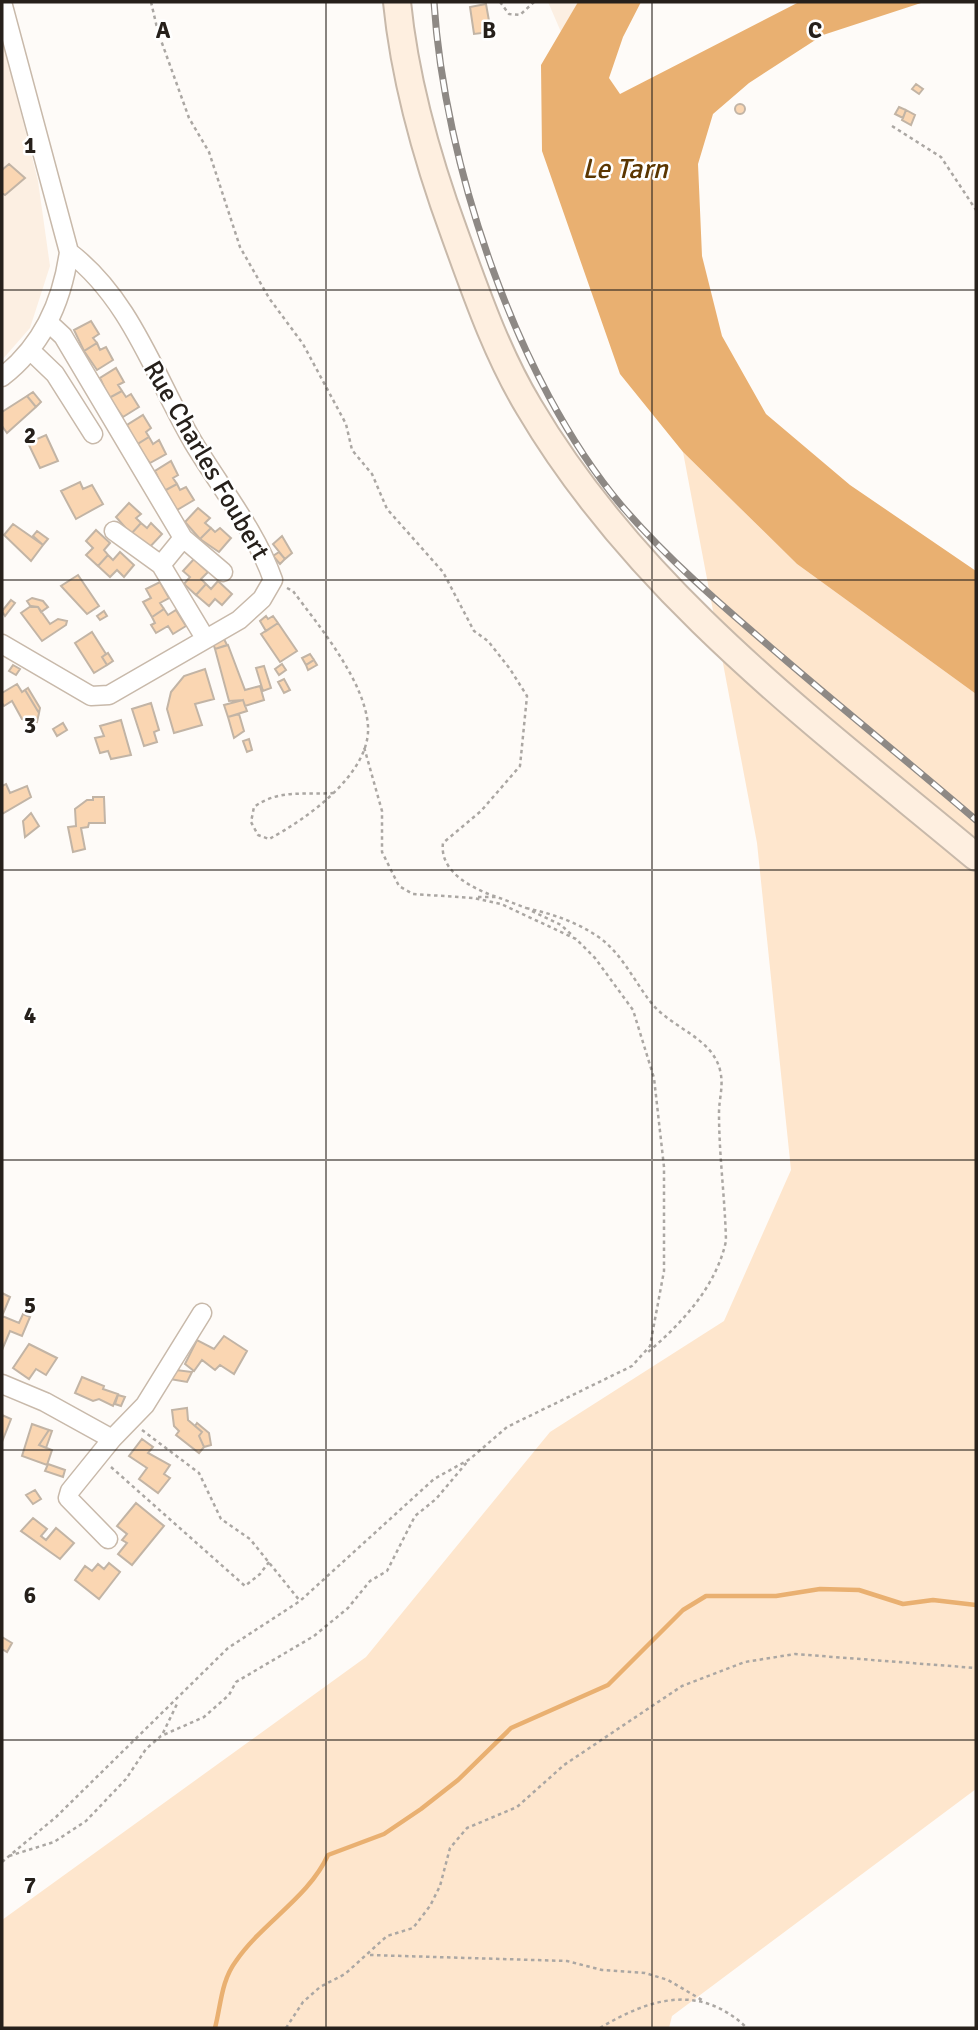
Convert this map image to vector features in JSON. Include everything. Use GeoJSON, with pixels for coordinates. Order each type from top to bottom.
{"type":"FeatureCollection","features":[{"type":"Feature","properties":{"kind":"main road"},"geometry":{"type":"LineString","coordinates":[[397,2],[407,78],[432,168],[476,292],[528,406],[563,459],[606,518],[716,634],[810,722],[976,857]]}},
{"type":"Feature","properties":{"kind":"street"},"geometry":{"type":"LineString","coordinates":[[2,2],[68,244],[61,293],[49,323],[31,351],[2,377]]}},
{"type":"Feature","properties":{"kind":"street","name":"Rue Charles Foubert"},"geometry":{"type":"LineString","coordinates":[[2,644],[91,696],[109,695],[239,620],[262,599],[273,580],[251,534],[174,410],[114,296],[68,244]]}},
{"type":"Feature","properties":{"kind":"street"},"geometry":{"type":"LineString","coordinates":[[49,323],[63,336],[183,538],[223,572]]}},
{"type":"Feature","properties":{"kind":"street"},"geometry":{"type":"LineString","coordinates":[[31,351],[55,374],[93,434]]}},
{"type":"Feature","properties":{"kind":"street"},"geometry":{"type":"LineString","coordinates":[[114,531],[161,565],[205,638]]}},
{"type":"Feature","properties":{"kind":"street"},"geometry":{"type":"LineString","coordinates":[[161,565],[183,538]]}},
{"type":"Feature","properties":{"kind":"street"},"geometry":{"type":"LineString","coordinates":[[108,1539],[68,1498],[97,1456],[131,1423],[202,1313]]}},
{"type":"Feature","properties":{"kind":"street"},"geometry":{"type":"LineString","coordinates":[[2,1384],[45,1402],[112,1439]]}},
{"type":"Feature","properties":{"kind":"path"},"geometry":{"type":"LineString","coordinates":[[151,2],[158,32],[189,118],[209,152],[240,247],[269,298],[303,344],[346,424],[352,450],[372,474],[387,509],[443,572],[474,631],[488,641],[510,668],[527,696],[520,766],[489,803],[443,843],[446,863],[481,892],[526,908],[561,925],[596,958],[633,1010],[654,1078],[664,1167],[664,1271],[650,1346],[642,1357]]}},
{"type":"Feature","properties":{"kind":"path"},"geometry":{"type":"LineString","coordinates":[[500,2],[509,14],[520,15],[534,2]]}},
{"type":"Feature","properties":{"kind":"path"},"geometry":{"type":"LineString","coordinates":[[892,126],[941,157],[976,210]]}},
{"type":"Feature","properties":{"kind":"path"},"geometry":{"type":"LineString","coordinates":[[273,580],[293,590],[343,660],[368,726],[364,747],[351,776],[333,793],[287,830],[269,839],[258,835],[251,822],[254,807],[266,798],[303,792],[333,793]]}},
{"type":"Feature","properties":{"kind":"path"},"geometry":{"type":"LineString","coordinates":[[364,747],[382,811],[382,852],[399,886],[413,894],[497,897]]}},
{"type":"Feature","properties":{"kind":"path"},"geometry":{"type":"LineString","coordinates":[[474,898],[501,904],[576,939]]}},
{"type":"Feature","properties":{"kind":"path"},"geometry":{"type":"LineString","coordinates":[[161,1735],[204,1717],[229,1695],[236,1682],[314,1636],[348,1608],[370,1581],[387,1571],[415,1516],[436,1499],[470,1459],[507,1427],[632,1366],[680,1325],[722,1259],[726,1230],[719,1110],[723,1087],[720,1070],[706,1045],[654,1006],[638,980],[601,939],[562,917],[526,908]]}},
{"type":"Feature","properties":{"kind":"path"},"geometry":{"type":"LineString","coordinates":[[131,1423],[199,1473],[221,1519],[250,1539],[300,1601]]}},
{"type":"Feature","properties":{"kind":"path"},"geometry":{"type":"LineString","coordinates":[[97,1456],[245,1586],[260,1574],[268,1562]]}},
{"type":"Feature","properties":{"kind":"path"},"geometry":{"type":"LineString","coordinates":[[2,1862],[56,1818],[178,1701],[198,1675],[228,1648],[300,1601],[434,1479],[470,1459]]}},
{"type":"Feature","properties":{"kind":"path"},"geometry":{"type":"LineString","coordinates":[[286,2028],[303,2002],[368,1955],[387,1936],[413,1928],[430,1906],[440,1886],[450,1848],[467,1828],[517,1807],[564,1765],[682,1686],[746,1662],[795,1654],[976,1668]]}},
{"type":"Feature","properties":{"kind":"path"},"geometry":{"type":"LineString","coordinates":[[8,1857],[54,1842],[86,1821],[169,1725],[178,1701]]}},
{"type":"Feature","properties":{"kind":"path"},"geometry":{"type":"LineString","coordinates":[[368,1955],[567,1961],[602,1970],[645,1973],[668,1980],[735,2017],[747,2028]]}},
{"type":"Feature","properties":{"kind":"path"},"geometry":{"type":"LineString","coordinates":[[600,2028],[616,2018],[671,1998],[702,2000]]}},
{"type":"Feature","properties":{"kind":"shaded area"},"geometry":{"type":"Polygon","coordinates":[[[548,2],[578,2],[561,32],[548,2]]]}},
{"type":"Feature","properties":{"kind":"shaded area"},"geometry":{"type":"Polygon","coordinates":[[[2,38],[38,181],[50,266],[30,328],[2,360],[2,38]]]}},
{"type":"Feature","properties":{"kind":"shaded area"},"geometry":{"type":"Polygon","coordinates":[[[683,452],[797,564],[976,694],[976,1789],[672,2016],[669,2028],[2,2028],[2,1920],[366,1657],[550,1432],[724,1321],[791,1170],[757,843],[683,452]]]}},
{"type":"Feature","properties":{"kind":"water","name":"Le Tarn"},"geometry":{"type":"Polygon","coordinates":[[[578,2],[641,2],[623,37],[609,78],[620,94],[799,2],[924,2],[823,35],[749,83],[713,114],[698,164],[702,256],[722,336],[766,414],[850,485],[976,571],[976,694],[797,564],[683,452],[620,374],[542,151],[541,65],[578,2]]]}},
{"type":"Feature","properties":{"kind":"building"},"geometry":{"type":"Polygon","coordinates":[[[486,4],[491,32],[474,34],[470,7],[486,4]]]}},
{"type":"Feature","properties":{"kind":"building"},"geometry":{"type":"Polygon","coordinates":[[[916,84],[923,89],[919,94],[912,89],[916,84]]]}},
{"type":"Feature","properties":{"kind":"building"},"geometry":{"type":"Polygon","coordinates":[[[740,104],[744,105],[744,113],[740,114],[736,113],[735,109],[736,105],[740,104]]]}},
{"type":"Feature","properties":{"kind":"building"},"geometry":{"type":"Polygon","coordinates":[[[899,107],[906,110],[903,118],[895,114],[899,107]]]}},
{"type":"Feature","properties":{"kind":"building"},"geometry":{"type":"Polygon","coordinates":[[[906,110],[915,115],[911,125],[902,120],[906,110]]]}},
{"type":"Feature","properties":{"kind":"building"},"geometry":{"type":"Polygon","coordinates":[[[9,164],[25,178],[5,195],[2,193],[2,170],[9,164]]]}},
{"type":"Feature","properties":{"kind":"building"},"geometry":{"type":"Polygon","coordinates":[[[91,321],[99,334],[93,338],[97,343],[84,351],[74,330],[91,321]]]}},
{"type":"Feature","properties":{"kind":"building"},"geometry":{"type":"Polygon","coordinates":[[[97,343],[100,350],[106,347],[113,360],[97,370],[84,351],[97,343]]]}},
{"type":"Feature","properties":{"kind":"building"},"geometry":{"type":"Polygon","coordinates":[[[116,368],[124,382],[118,385],[122,391],[109,398],[100,378],[116,368]]]}},
{"type":"Feature","properties":{"kind":"building"},"geometry":{"type":"Polygon","coordinates":[[[122,391],[126,397],[131,394],[139,407],[123,417],[109,398],[122,391]]]}},
{"type":"Feature","properties":{"kind":"building"},"geometry":{"type":"Polygon","coordinates":[[[33,392],[41,402],[36,407],[27,396],[33,392]]]}},
{"type":"Feature","properties":{"kind":"building"},"geometry":{"type":"Polygon","coordinates":[[[27,396],[36,407],[7,433],[2,426],[2,412],[27,396]]]}},
{"type":"Feature","properties":{"kind":"building"},"geometry":{"type":"Polygon","coordinates":[[[143,415],[151,428],[146,432],[149,437],[136,445],[127,425],[143,415]]]}},
{"type":"Feature","properties":{"kind":"building"},"geometry":{"type":"Polygon","coordinates":[[[46,435],[58,461],[40,468],[28,443],[46,435]]]}},
{"type":"Feature","properties":{"kind":"building"},"geometry":{"type":"Polygon","coordinates":[[[149,437],[153,444],[159,440],[166,454],[150,463],[136,445],[149,437]]]}},
{"type":"Feature","properties":{"kind":"building"},"geometry":{"type":"Polygon","coordinates":[[[171,461],[178,475],[173,478],[177,484],[164,491],[155,471],[171,461]]]}},
{"type":"Feature","properties":{"kind":"building"},"geometry":{"type":"Polygon","coordinates":[[[80,482],[83,489],[92,485],[103,504],[76,519],[61,491],[80,482]]]}},
{"type":"Feature","properties":{"kind":"building"},"geometry":{"type":"Polygon","coordinates":[[[177,484],[180,490],[186,487],[194,500],[177,510],[164,491],[177,484]]]}},
{"type":"Feature","properties":{"kind":"building"},"geometry":{"type":"Polygon","coordinates":[[[129,503],[141,514],[136,518],[141,523],[131,534],[116,517],[129,503]]]}},
{"type":"Feature","properties":{"kind":"building"},"geometry":{"type":"Polygon","coordinates":[[[198,508],[210,518],[205,523],[211,528],[200,539],[185,522],[198,508]]]}},
{"type":"Feature","properties":{"kind":"building"},"geometry":{"type":"Polygon","coordinates":[[[141,523],[147,528],[151,523],[162,534],[149,548],[131,534],[141,523]]]}},
{"type":"Feature","properties":{"kind":"building"},"geometry":{"type":"Polygon","coordinates":[[[13,524],[43,545],[31,561],[4,535],[13,524]]]}},
{"type":"Feature","properties":{"kind":"building"},"geometry":{"type":"Polygon","coordinates":[[[211,528],[215,532],[220,528],[231,538],[219,552],[200,539],[211,528]]]}},
{"type":"Feature","properties":{"kind":"building"},"geometry":{"type":"Polygon","coordinates":[[[96,530],[110,543],[104,550],[108,555],[98,566],[86,555],[93,548],[86,541],[96,530]]]}},
{"type":"Feature","properties":{"kind":"building"},"geometry":{"type":"Polygon","coordinates":[[[37,531],[48,539],[43,545],[33,536],[37,531]]]}},
{"type":"Feature","properties":{"kind":"building"},"geometry":{"type":"Polygon","coordinates":[[[282,536],[292,553],[285,559],[273,544],[282,536]]]}},
{"type":"Feature","properties":{"kind":"building"},"geometry":{"type":"Polygon","coordinates":[[[120,552],[134,565],[124,577],[117,570],[110,577],[98,566],[108,555],[113,560],[120,552]]]}},
{"type":"Feature","properties":{"kind":"building"},"geometry":{"type":"Polygon","coordinates":[[[279,552],[285,559],[280,564],[273,556],[279,552]]]}},
{"type":"Feature","properties":{"kind":"building"},"geometry":{"type":"Polygon","coordinates":[[[194,559],[208,572],[201,579],[206,584],[196,595],[184,584],[190,577],[183,571],[194,559]]]}},
{"type":"Feature","properties":{"kind":"building"},"geometry":{"type":"Polygon","coordinates":[[[78,575],[99,606],[87,614],[61,586],[78,575]]]}},
{"type":"Feature","properties":{"kind":"building"},"geometry":{"type":"Polygon","coordinates":[[[218,581],[232,594],[222,605],[215,599],[209,606],[196,595],[206,584],[211,589],[218,581]]]}},
{"type":"Feature","properties":{"kind":"building"},"geometry":{"type":"Polygon","coordinates":[[[160,582],[169,598],[160,603],[164,609],[152,617],[143,602],[151,598],[146,589],[160,582]]]}},
{"type":"Feature","properties":{"kind":"building"},"geometry":{"type":"Polygon","coordinates":[[[32,598],[43,601],[48,607],[41,612],[38,607],[31,607],[27,601],[32,598]]]}},
{"type":"Feature","properties":{"kind":"building"},"geometry":{"type":"Polygon","coordinates":[[[11,600],[15,603],[5,616],[2,611],[11,600]]]}},
{"type":"Feature","properties":{"kind":"building"},"geometry":{"type":"Polygon","coordinates":[[[31,606],[38,607],[50,624],[58,619],[67,621],[66,625],[42,641],[21,613],[31,606]]]}},
{"type":"Feature","properties":{"kind":"building"},"geometry":{"type":"Polygon","coordinates":[[[164,609],[168,615],[176,610],[186,626],[173,634],[168,626],[156,633],[151,625],[155,623],[152,617],[164,609]]]}},
{"type":"Feature","properties":{"kind":"building"},"geometry":{"type":"Polygon","coordinates":[[[104,611],[107,616],[100,620],[97,616],[104,611]]]}},
{"type":"Feature","properties":{"kind":"building"},"geometry":{"type":"Polygon","coordinates":[[[266,616],[268,619],[273,616],[278,623],[266,631],[260,621],[266,616]]]}},
{"type":"Feature","properties":{"kind":"building"},"geometry":{"type":"Polygon","coordinates":[[[278,623],[297,651],[280,662],[261,634],[278,623]]]}},
{"type":"Feature","properties":{"kind":"building"},"geometry":{"type":"Polygon","coordinates":[[[92,632],[106,654],[102,657],[107,665],[94,673],[75,643],[92,632]]]}},
{"type":"Feature","properties":{"kind":"building"},"geometry":{"type":"Polygon","coordinates":[[[224,639],[227,645],[215,649],[213,643],[224,639]]]}},
{"type":"Feature","properties":{"kind":"building"},"geometry":{"type":"Polygon","coordinates":[[[228,645],[245,690],[260,686],[264,700],[245,706],[243,700],[229,701],[215,649],[228,645]]]}},
{"type":"Feature","properties":{"kind":"building"},"geometry":{"type":"Polygon","coordinates":[[[108,653],[113,661],[107,665],[102,657],[108,653]]]}},
{"type":"Feature","properties":{"kind":"building"},"geometry":{"type":"Polygon","coordinates":[[[310,654],[314,660],[306,665],[302,658],[310,654]]]}},
{"type":"Feature","properties":{"kind":"building"},"geometry":{"type":"Polygon","coordinates":[[[314,660],[317,665],[308,670],[306,665],[314,660]]]}},
{"type":"Feature","properties":{"kind":"building"},"geometry":{"type":"Polygon","coordinates":[[[282,664],[286,670],[279,675],[275,669],[282,664]]]}},
{"type":"Feature","properties":{"kind":"building"},"geometry":{"type":"Polygon","coordinates":[[[13,665],[20,669],[16,675],[9,671],[13,665]]]}},
{"type":"Feature","properties":{"kind":"building"},"geometry":{"type":"Polygon","coordinates":[[[264,666],[271,688],[263,691],[256,668],[264,666]]]}},
{"type":"Feature","properties":{"kind":"building"},"geometry":{"type":"Polygon","coordinates":[[[205,669],[214,699],[195,704],[202,725],[174,733],[167,709],[171,692],[184,676],[205,669]]]}},
{"type":"Feature","properties":{"kind":"building"},"geometry":{"type":"Polygon","coordinates":[[[284,679],[290,690],[284,693],[278,682],[284,679]]]}},
{"type":"Feature","properties":{"kind":"building"},"geometry":{"type":"Polygon","coordinates":[[[17,684],[22,692],[25,690],[39,713],[37,722],[22,719],[12,701],[4,706],[2,703],[2,693],[17,684]]]}},
{"type":"Feature","properties":{"kind":"building"},"geometry":{"type":"Polygon","coordinates":[[[28,688],[40,708],[39,713],[25,690],[28,688]]]}},
{"type":"Feature","properties":{"kind":"building"},"geometry":{"type":"Polygon","coordinates":[[[243,700],[247,711],[228,717],[224,705],[243,700]]]}},
{"type":"Feature","properties":{"kind":"building"},"geometry":{"type":"Polygon","coordinates":[[[151,703],[159,730],[154,732],[157,742],[144,746],[132,709],[151,703]]]}},
{"type":"Feature","properties":{"kind":"building"},"geometry":{"type":"Polygon","coordinates":[[[239,714],[244,731],[234,738],[228,717],[239,714]]]}},
{"type":"Feature","properties":{"kind":"building"},"geometry":{"type":"Polygon","coordinates":[[[121,720],[131,755],[111,759],[108,751],[100,753],[95,738],[104,736],[100,726],[121,720]]]}},
{"type":"Feature","properties":{"kind":"building"},"geometry":{"type":"Polygon","coordinates":[[[63,723],[67,730],[57,736],[53,729],[63,723]]]}},
{"type":"Feature","properties":{"kind":"building"},"geometry":{"type":"Polygon","coordinates":[[[249,739],[252,750],[247,752],[243,741],[249,739]]]}},
{"type":"Feature","properties":{"kind":"building"},"geometry":{"type":"Polygon","coordinates":[[[6,784],[10,793],[27,786],[31,797],[2,814],[2,786],[6,784]]]}},
{"type":"Feature","properties":{"kind":"building"},"geometry":{"type":"Polygon","coordinates":[[[93,797],[104,797],[105,823],[89,823],[88,827],[81,828],[85,849],[73,852],[68,827],[76,826],[75,809],[87,800],[93,800],[93,797]]]}},
{"type":"Feature","properties":{"kind":"building"},"geometry":{"type":"Polygon","coordinates":[[[31,813],[39,826],[25,837],[23,821],[31,813]]]}},
{"type":"Feature","properties":{"kind":"building"},"geometry":{"type":"Polygon","coordinates":[[[2,1293],[10,1297],[2,1316],[2,1293]]]}},
{"type":"Feature","properties":{"kind":"building"},"geometry":{"type":"Polygon","coordinates":[[[23,1314],[30,1317],[22,1336],[10,1331],[2,1350],[2,1316],[19,1323],[23,1314]]]}},
{"type":"Feature","properties":{"kind":"building"},"geometry":{"type":"Polygon","coordinates":[[[224,1336],[247,1351],[234,1374],[220,1365],[215,1370],[202,1360],[194,1371],[185,1364],[197,1340],[214,1349],[224,1336]]]}},
{"type":"Feature","properties":{"kind":"building"},"geometry":{"type":"Polygon","coordinates":[[[29,1344],[57,1358],[46,1375],[36,1369],[29,1379],[13,1368],[29,1344]]]}},
{"type":"Feature","properties":{"kind":"building"},"geometry":{"type":"Polygon","coordinates":[[[176,1370],[192,1372],[187,1382],[170,1379],[176,1370]]]}},
{"type":"Feature","properties":{"kind":"building"},"geometry":{"type":"Polygon","coordinates":[[[82,1377],[118,1394],[113,1406],[75,1393],[82,1377]]]}},
{"type":"Feature","properties":{"kind":"building"},"geometry":{"type":"Polygon","coordinates":[[[118,1395],[125,1397],[121,1406],[115,1404],[118,1395]]]}},
{"type":"Feature","properties":{"kind":"building"},"geometry":{"type":"Polygon","coordinates":[[[187,1408],[188,1420],[202,1432],[199,1436],[204,1447],[199,1453],[176,1435],[179,1431],[174,1426],[172,1410],[187,1408]]]}},
{"type":"Feature","properties":{"kind":"building"},"geometry":{"type":"Polygon","coordinates":[[[2,1415],[11,1419],[2,1442],[2,1415]]]}},
{"type":"Feature","properties":{"kind":"building"},"geometry":{"type":"Polygon","coordinates":[[[197,1423],[209,1433],[211,1445],[204,1447],[199,1436],[202,1432],[195,1426],[197,1423]]]}},
{"type":"Feature","properties":{"kind":"building"},"geometry":{"type":"Polygon","coordinates":[[[32,1424],[49,1430],[39,1445],[52,1450],[47,1465],[22,1456],[32,1424]]]}},
{"type":"Feature","properties":{"kind":"building"},"geometry":{"type":"Polygon","coordinates":[[[49,1430],[52,1431],[46,1448],[39,1445],[49,1430]]]}},
{"type":"Feature","properties":{"kind":"building"},"geometry":{"type":"Polygon","coordinates":[[[142,1439],[153,1447],[148,1453],[170,1465],[164,1474],[170,1478],[158,1493],[139,1479],[147,1468],[129,1456],[142,1439]]]}},
{"type":"Feature","properties":{"kind":"building"},"geometry":{"type":"Polygon","coordinates":[[[48,1464],[65,1470],[63,1477],[45,1471],[48,1464]]]}},
{"type":"Feature","properties":{"kind":"building"},"geometry":{"type":"Polygon","coordinates":[[[35,1490],[41,1499],[33,1504],[26,1495],[35,1490]]]}},
{"type":"Feature","properties":{"kind":"building"},"geometry":{"type":"Polygon","coordinates":[[[136,1503],[164,1526],[132,1565],[118,1554],[127,1543],[122,1540],[127,1534],[117,1526],[136,1503]]]}},
{"type":"Feature","properties":{"kind":"building"},"geometry":{"type":"Polygon","coordinates":[[[33,1518],[47,1529],[41,1536],[46,1540],[56,1528],[74,1543],[60,1559],[21,1531],[33,1518]]]}},
{"type":"Feature","properties":{"kind":"building"},"geometry":{"type":"Polygon","coordinates":[[[109,1563],[120,1572],[99,1599],[75,1580],[85,1566],[92,1571],[98,1564],[104,1569],[109,1563]]]}},
{"type":"Feature","properties":{"kind":"building"},"geometry":{"type":"Polygon","coordinates":[[[2,1637],[12,1643],[7,1652],[2,1649],[2,1637]]]}},
{"type":"Feature","properties":{"kind":"waterway"},"geometry":{"type":"LineString","coordinates":[[215,2028],[224,1985],[236,1961],[309,1884],[328,1855],[384,1834],[421,1809],[458,1780],[511,1728],[608,1685],[683,1610],[706,1596],[776,1596],[820,1589],[859,1590],[903,1604],[933,1600],[976,1605]]}},
{"type":"Feature","properties":{"kind":"railway"},"geometry":{"type":"LineString","coordinates":[[434,2],[441,65],[453,131],[470,199],[492,267],[518,333],[549,396],[583,454],[621,505],[698,584],[976,820]]}}]}
